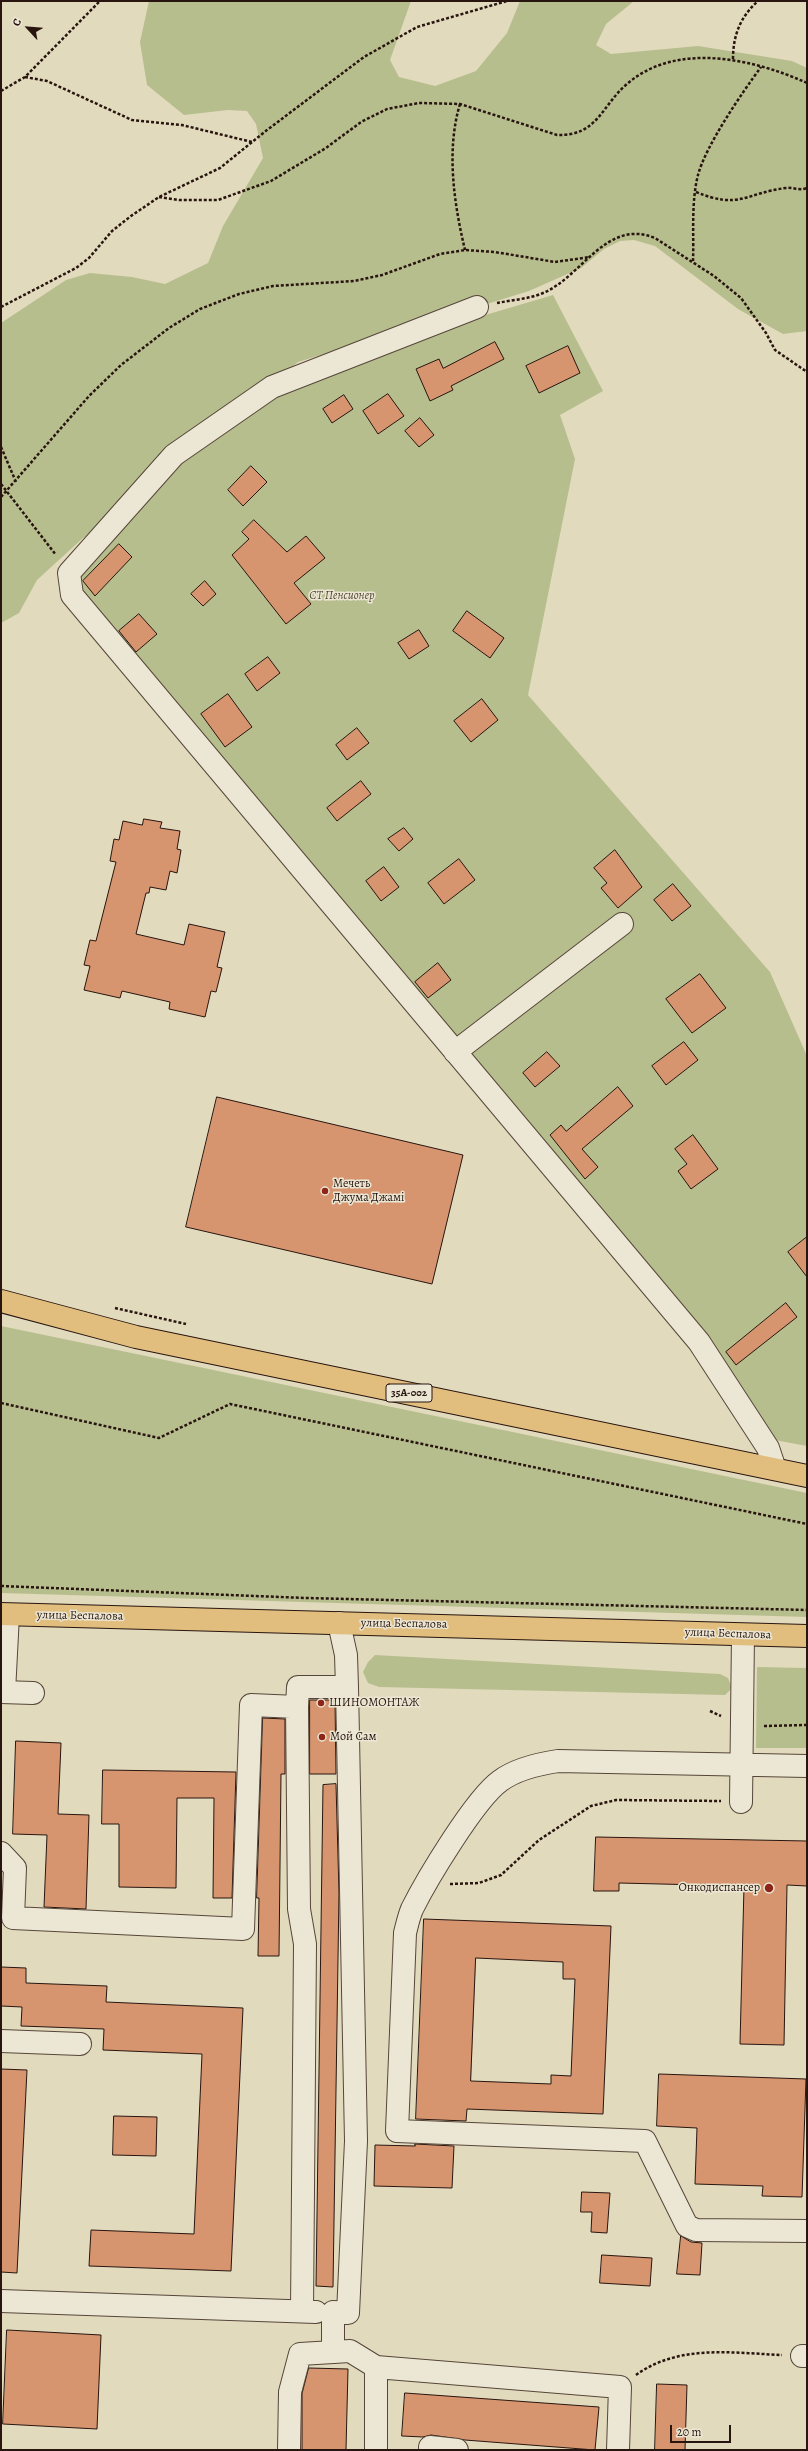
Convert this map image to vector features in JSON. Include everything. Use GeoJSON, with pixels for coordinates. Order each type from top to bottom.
{"type":"FeatureCollection","features":[{"type":"Feature","properties":{"kind":"main road","name":"35А-002"},"geometry":{"type":"LineString","coordinates":[[1,1302],[136,1337],[807,1476]]}},
{"type":"Feature","properties":{"kind":"main road","name":"35А-002"},"geometry":{"type":"LineString","coordinates":[[1,1306],[45,1314]]}},
{"type":"Feature","properties":{"kind":"main road","name":"улица Беспалова"},"geometry":{"type":"LineString","coordinates":[[4,1615],[807,1636]]}},
{"type":"Feature","properties":{"kind":"street"},"geometry":{"type":"LineString","coordinates":[[477,307],[272,387],[174,455],[69,573],[72,596],[699,1342],[768,1448],[775,1469]]}},
{"type":"Feature","properties":{"kind":"street"},"geometry":{"type":"LineString","coordinates":[[455,1052],[622,924]]}},
{"type":"Feature","properties":{"kind":"street"},"geometry":{"type":"LineString","coordinates":[[4,1615],[3,1692],[33,1693]]}},
{"type":"Feature","properties":{"kind":"street"},"geometry":{"type":"LineString","coordinates":[[1,2301],[348,2313],[356,2141],[346,1655],[339,1623]]}},
{"type":"Feature","properties":{"kind":"street"},"geometry":{"type":"LineString","coordinates":[[742,1802],[743,1635]]}},
{"type":"Feature","properties":{"kind":"street"},"geometry":{"type":"LineString","coordinates":[[302,2311],[305,1944],[299,1909],[298,1687],[347,1687]]}},
{"type":"Feature","properties":{"kind":"street"},"geometry":{"type":"LineString","coordinates":[[1,1853],[16,1868],[13,1918],[244,1929],[251,1705],[297,1707]]}},
{"type":"Feature","properties":{"kind":"street"},"geometry":{"type":"LineString","coordinates":[[807,1766],[558,1761],[532,1765],[500,1780],[479,1803],[425,1886],[411,1911],[405,1933],[397,2131],[645,2141],[687,2226],[696,2230],[807,2231]]}},
{"type":"Feature","properties":{"kind":"street"},"geometry":{"type":"LineString","coordinates":[[1,2040],[80,2044]]}},
{"type":"Feature","properties":{"kind":"street"},"geometry":{"type":"LineString","coordinates":[[333,2312],[333,2351]]}},
{"type":"Feature","properties":{"kind":"street"},"geometry":{"type":"LineString","coordinates":[[289,2450],[290,2392],[300,2354],[333,2351],[350,2351],[376,2366],[620,2387],[618,2450]]}},
{"type":"Feature","properties":{"kind":"street"},"geometry":{"type":"LineString","coordinates":[[376,2366],[376,2450]]}},
{"type":"Feature","properties":{"kind":"street"},"geometry":{"type":"LineString","coordinates":[[430,2448],[457,2450]]}},
{"type":"Feature","properties":{"kind":"path"},"geometry":{"type":"LineString","coordinates":[[1,91],[25,77],[100,1]]}},
{"type":"Feature","properties":{"kind":"path"},"geometry":{"type":"LineString","coordinates":[[1,307],[76,268],[89,258],[112,232],[160,197],[220,168],[252,142],[364,58],[417,27],[507,1]]}},
{"type":"Feature","properties":{"kind":"path"},"geometry":{"type":"LineString","coordinates":[[733,60],[733,43],[739,25],[749,9],[758,1]]}},
{"type":"Feature","properties":{"kind":"path"},"geometry":{"type":"LineString","coordinates":[[160,197],[179,200],[218,200],[271,181],[326,148],[361,122],[387,109],[419,103],[460,104],[557,135],[574,136],[598,118],[626,84],[657,65],[678,59],[733,60],[786,74],[807,83]]}},
{"type":"Feature","properties":{"kind":"path"},"geometry":{"type":"LineString","coordinates":[[692,262],[696,192],[698,176],[704,157],[743,92],[761,67]]}},
{"type":"Feature","properties":{"kind":"path"},"geometry":{"type":"LineString","coordinates":[[25,77],[47,81],[132,120],[182,125],[252,142]]}},
{"type":"Feature","properties":{"kind":"path"},"geometry":{"type":"LineString","coordinates":[[460,104],[455,120],[454,189],[457,218],[465,250]]}},
{"type":"Feature","properties":{"kind":"path"},"geometry":{"type":"LineString","coordinates":[[696,192],[725,202],[786,188],[800,190],[807,188]]}},
{"type":"Feature","properties":{"kind":"path"},"geometry":{"type":"LineString","coordinates":[[477,307],[542,293],[560,283],[606,243],[625,234],[636,233],[655,238],[714,276],[741,298],[766,333],[775,350],[807,372]]}},
{"type":"Feature","properties":{"kind":"path"},"geometry":{"type":"LineString","coordinates":[[1,497],[16,482],[89,396],[121,366],[169,328],[200,309],[239,294],[273,286],[354,281],[382,275],[440,254],[465,250],[495,252],[555,262],[590,257]]}},
{"type":"Feature","properties":{"kind":"path"},"geometry":{"type":"LineString","coordinates":[[1,447],[16,482]]}},
{"type":"Feature","properties":{"kind":"path"},"geometry":{"type":"LineString","coordinates":[[1,484],[8,491],[69,573]]}},
{"type":"Feature","properties":{"kind":"path"},"geometry":{"type":"LineString","coordinates":[[1,1403],[159,1438],[230,1404],[807,1524]]}},
{"type":"Feature","properties":{"kind":"path"},"geometry":{"type":"LineString","coordinates":[[1,1586],[306,1598],[807,1610]]}},
{"type":"Feature","properties":{"kind":"path"},"geometry":{"type":"LineString","coordinates":[[742,1726],[807,1725]]}},
{"type":"Feature","properties":{"kind":"path"},"geometry":{"type":"LineString","coordinates":[[425,1886],[479,1883],[501,1875],[539,1840],[591,1806],[616,1800],[742,1802]]}},
{"type":"Feature","properties":{"kind":"path"},"geometry":{"type":"LineString","coordinates":[[620,2387],[652,2363],[696,2353],[804,2356]]}},
{"type":"Feature","properties":{"kind":"green space"},"geometry":{"type":"Polygon","coordinates":[[[149,1],[411,1],[390,60],[399,77],[435,86],[476,71],[507,33],[520,1],[634,1],[606,24],[596,45],[611,54],[698,46],[792,61],[807,68],[807,331],[783,334],[738,309],[655,246],[634,240],[620,241],[604,249],[581,268],[529,291],[298,362],[83,538],[37,580],[19,613],[1,623],[1,323],[66,280],[90,273],[132,277],[165,284],[208,263],[223,226],[263,158],[256,124],[247,111],[228,110],[184,115],[147,85],[140,42],[149,1]]]}},
{"type":"Feature","properties":{"kind":"green space","name":"СТ Пенсионер"},"geometry":{"type":"Polygon","coordinates":[[[553,295],[603,391],[560,415],[575,459],[528,695],[770,972],[807,1056],[807,1446],[769,1439],[79,598],[77,581],[174,468],[269,398],[455,324],[553,295]]]}},
{"type":"Feature","properties":{"kind":"green space"},"geometry":{"type":"Polygon","coordinates":[[[1,1326],[807,1493],[807,1617],[1,1593],[1,1326]]]}},
{"type":"Feature","properties":{"kind":"green space"},"geometry":{"type":"Polygon","coordinates":[[[375,1655],[720,1674],[728,1678],[732,1688],[725,1695],[379,1687],[368,1683],[363,1672],[368,1662],[375,1655]]]}},
{"type":"Feature","properties":{"kind":"green space"},"geometry":{"type":"Polygon","coordinates":[[[757,1667],[807,1668],[807,1748],[756,1748],[757,1667]]]}},
{"type":"Feature","properties":{"kind":"building"},"geometry":{"type":"Polygon","coordinates":[[[495,342],[504,359],[451,386],[453,390],[430,401],[416,369],[439,359],[443,368],[495,342]]]}},
{"type":"Feature","properties":{"kind":"building"},"geometry":{"type":"Polygon","coordinates":[[[568,346],[580,373],[539,393],[526,366],[568,346]]]}},
{"type":"Feature","properties":{"kind":"building"},"geometry":{"type":"Polygon","coordinates":[[[388,394],[404,416],[378,434],[363,411],[388,394]]]}},
{"type":"Feature","properties":{"kind":"building"},"geometry":{"type":"Polygon","coordinates":[[[344,395],[353,409],[332,423],[323,409],[344,395]]]}},
{"type":"Feature","properties":{"kind":"building"},"geometry":{"type":"Polygon","coordinates":[[[420,418],[434,435],[419,447],[405,431],[420,418]]]}},
{"type":"Feature","properties":{"kind":"building"},"geometry":{"type":"Polygon","coordinates":[[[251,466],[267,482],[243,506],[228,490],[251,466]]]}},
{"type":"Feature","properties":{"kind":"building"},"geometry":{"type":"Polygon","coordinates":[[[254,520],[287,552],[306,536],[325,558],[294,583],[311,604],[286,624],[232,555],[249,539],[242,532],[254,520]]]}},
{"type":"Feature","properties":{"kind":"building"},"geometry":{"type":"Polygon","coordinates":[[[119,544],[132,557],[95,596],[83,581],[119,544]]]}},
{"type":"Feature","properties":{"kind":"building"},"geometry":{"type":"Polygon","coordinates":[[[205,581],[216,594],[203,606],[191,594],[205,581]]]}},
{"type":"Feature","properties":{"kind":"building"},"geometry":{"type":"Polygon","coordinates":[[[467,611],[504,638],[490,658],[453,631],[467,611]]]}},
{"type":"Feature","properties":{"kind":"building"},"geometry":{"type":"Polygon","coordinates":[[[139,614],[157,634],[136,652],[119,631],[139,614]]]}},
{"type":"Feature","properties":{"kind":"building"},"geometry":{"type":"Polygon","coordinates":[[[419,630],[429,646],[409,659],[398,643],[419,630]]]}},
{"type":"Feature","properties":{"kind":"building"},"geometry":{"type":"Polygon","coordinates":[[[268,657],[280,673],[257,691],[245,674],[268,657]]]}},
{"type":"Feature","properties":{"kind":"building"},"geometry":{"type":"Polygon","coordinates":[[[228,694],[252,727],[225,747],[201,714],[228,694]]]}},
{"type":"Feature","properties":{"kind":"building"},"geometry":{"type":"Polygon","coordinates":[[[482,699],[498,720],[471,742],[454,721],[482,699]]]}},
{"type":"Feature","properties":{"kind":"building"},"geometry":{"type":"Polygon","coordinates":[[[357,728],[369,743],[347,760],[336,745],[357,728]]]}},
{"type":"Feature","properties":{"kind":"building"},"geometry":{"type":"Polygon","coordinates":[[[361,781],[371,794],[337,821],[327,808],[361,781]]]}},
{"type":"Feature","properties":{"kind":"building"},"geometry":{"type":"Polygon","coordinates":[[[144,819],[162,822],[160,828],[180,831],[177,849],[181,850],[177,873],[170,871],[166,890],[150,887],[149,893],[146,893],[136,934],[184,945],[189,924],[225,932],[217,967],[222,968],[216,992],[211,991],[205,1017],[169,1009],[170,1002],[122,991],[120,998],[84,990],[90,966],[84,965],[90,940],[96,941],[116,862],[110,861],[114,839],[119,840],[123,821],[142,825],[144,819]]]}},
{"type":"Feature","properties":{"kind":"building"},"geometry":{"type":"Polygon","coordinates":[[[404,828],[413,839],[399,851],[388,839],[404,828]]]}},
{"type":"Feature","properties":{"kind":"building"},"geometry":{"type":"Polygon","coordinates":[[[615,850],[642,887],[618,908],[601,888],[607,883],[594,868],[615,850]]]}},
{"type":"Feature","properties":{"kind":"building"},"geometry":{"type":"Polygon","coordinates":[[[459,859],[475,880],[444,904],[428,883],[459,859]]]}},
{"type":"Feature","properties":{"kind":"building"},"geometry":{"type":"Polygon","coordinates":[[[384,867],[399,887],[381,901],[366,881],[384,867]]]}},
{"type":"Feature","properties":{"kind":"building"},"geometry":{"type":"Polygon","coordinates":[[[673,884],[691,906],[672,921],[654,900],[673,884]]]}},
{"type":"Feature","properties":{"kind":"building"},"geometry":{"type":"Polygon","coordinates":[[[438,963],[451,980],[428,998],[415,982],[438,963]]]}},
{"type":"Feature","properties":{"kind":"building"},"geometry":{"type":"Polygon","coordinates":[[[700,974],[726,1008],[692,1033],[666,999],[700,974]]]}},
{"type":"Feature","properties":{"kind":"building"},"geometry":{"type":"Polygon","coordinates":[[[684,1042],[698,1060],[666,1085],[652,1066],[684,1042]]]}},
{"type":"Feature","properties":{"kind":"building"},"geometry":{"type":"Polygon","coordinates":[[[547,1052],[560,1066],[535,1087],[523,1073],[547,1052]]]}},
{"type":"Feature","properties":{"kind":"building"},"geometry":{"type":"Polygon","coordinates":[[[618,1087],[633,1106],[582,1149],[598,1167],[585,1179],[550,1135],[561,1125],[566,1131],[618,1087]]]}},
{"type":"Feature","properties":{"kind":"building","name":"Мечеть Джума Джамі"},"geometry":{"type":"Polygon","coordinates":[[[217,1097],[463,1155],[432,1284],[186,1227],[217,1097]]]}},
{"type":"Feature","properties":{"kind":"building"},"geometry":{"type":"Polygon","coordinates":[[[693,1135],[718,1169],[691,1189],[678,1171],[687,1164],[675,1149],[693,1135]]]}},
{"type":"Feature","properties":{"kind":"building"},"geometry":{"type":"Polygon","coordinates":[[[807,1237],[807,1277],[788,1252],[807,1237]]]}},
{"type":"Feature","properties":{"kind":"building"},"geometry":{"type":"Polygon","coordinates":[[[786,1303],[797,1317],[736,1365],[726,1352],[786,1303]]]}},
{"type":"Feature","properties":{"kind":"building","name":"Мой Сам"},"geometry":{"type":"Polygon","coordinates":[[[310,1700],[335,1700],[336,1774],[310,1774],[310,1700]]]}},
{"type":"Feature","properties":{"kind":"building"},"geometry":{"type":"Polygon","coordinates":[[[263,1718],[285,1719],[285,1774],[281,1774],[279,1956],[258,1956],[259,1898],[257,1898],[263,1718]]]}},
{"type":"Feature","properties":{"kind":"building"},"geometry":{"type":"Polygon","coordinates":[[[16,1741],[61,1743],[58,1814],[89,1815],[86,1909],[44,1907],[47,1835],[13,1834],[16,1741]]]}},
{"type":"Feature","properties":{"kind":"building"},"geometry":{"type":"Polygon","coordinates":[[[103,1770],[236,1772],[232,1898],[213,1898],[214,1798],[177,1798],[176,1888],[119,1887],[119,1824],[102,1824],[103,1770]]]}},
{"type":"Feature","properties":{"kind":"building"},"geometry":{"type":"Polygon","coordinates":[[[336,1784],[339,1893],[333,2287],[316,2286],[323,1785],[336,1784]]]}},
{"type":"Feature","properties":{"kind":"building"},"geometry":{"type":"Polygon","coordinates":[[[596,1837],[807,1841],[807,1886],[787,1885],[784,2045],[740,2044],[744,1886],[619,1883],[619,1891],[594,1891],[596,1837]]]}},
{"type":"Feature","properties":{"kind":"building"},"geometry":{"type":"Polygon","coordinates":[[[424,1919],[611,1926],[603,2114],[467,2109],[466,2121],[416,2119],[424,1919]],[[476,1958],[471,2081],[551,2084],[551,2075],[571,2076],[575,1979],[563,1979],[563,1962],[476,1958]]]}},
{"type":"Feature","properties":{"kind":"building"},"geometry":{"type":"Polygon","coordinates":[[[1,1967],[26,1968],[26,1983],[107,1986],[106,2002],[243,2008],[231,2271],[89,2266],[91,2230],[194,2234],[202,2054],[103,2050],[104,2029],[21,2026],[22,2007],[1,2006],[1,1967]]]}},
{"type":"Feature","properties":{"kind":"building"},"geometry":{"type":"Polygon","coordinates":[[[1,2069],[27,2070],[17,2273],[1,2272],[1,2069]]]}},
{"type":"Feature","properties":{"kind":"building"},"geometry":{"type":"Polygon","coordinates":[[[659,2074],[806,2079],[802,2197],[762,2196],[763,2186],[695,2184],[697,2128],[657,2126],[659,2074]]]}},
{"type":"Feature","properties":{"kind":"building"},"geometry":{"type":"Polygon","coordinates":[[[114,2116],[157,2117],[156,2156],[113,2155],[114,2116]]]}},
{"type":"Feature","properties":{"kind":"building"},"geometry":{"type":"Polygon","coordinates":[[[415,2144],[454,2146],[452,2188],[374,2186],[375,2145],[415,2146],[415,2144]]]}},
{"type":"Feature","properties":{"kind":"building"},"geometry":{"type":"Polygon","coordinates":[[[582,2192],[610,2193],[607,2233],[591,2232],[592,2212],[581,2212],[582,2192]]]}},
{"type":"Feature","properties":{"kind":"building"},"geometry":{"type":"Polygon","coordinates":[[[681,2236],[691,2242],[702,2243],[700,2275],[677,2274],[681,2236]]]}},
{"type":"Feature","properties":{"kind":"building"},"geometry":{"type":"Polygon","coordinates":[[[602,2255],[652,2258],[650,2286],[600,2283],[602,2255]]]}},
{"type":"Feature","properties":{"kind":"building"},"geometry":{"type":"Polygon","coordinates":[[[7,2330],[101,2335],[97,2429],[3,2424],[7,2330]]]}},
{"type":"Feature","properties":{"kind":"building"},"geometry":{"type":"Polygon","coordinates":[[[309,2368],[348,2369],[346,2450],[302,2450],[302,2394],[309,2368]]]}},
{"type":"Feature","properties":{"kind":"building"},"geometry":{"type":"Polygon","coordinates":[[[657,2384],[687,2385],[685,2450],[655,2450],[657,2384]]]}},
{"type":"Feature","properties":{"kind":"building"},"geometry":{"type":"Polygon","coordinates":[[[405,2393],[599,2407],[595,2450],[465,2440],[431,2435],[423,2437],[402,2436],[405,2393]]]}},
{"type":"Feature","properties":{"kind":"place","name":"Мечеть Джума Джамі"},"geometry":{"type":"Point","coordinates":[325,1191]}},
{"type":"Feature","properties":{"kind":"place","name":"ШИНОМОНТАЖ"},"geometry":{"type":"Point","coordinates":[321,1703]}},
{"type":"Feature","properties":{"kind":"place","name":"Мой Сам"},"geometry":{"type":"Point","coordinates":[322,1737]}},
{"type":"Feature","properties":{"kind":"place","name":"Онкодиспансер"},"geometry":{"type":"Point","coordinates":[769,1888]}}]}
